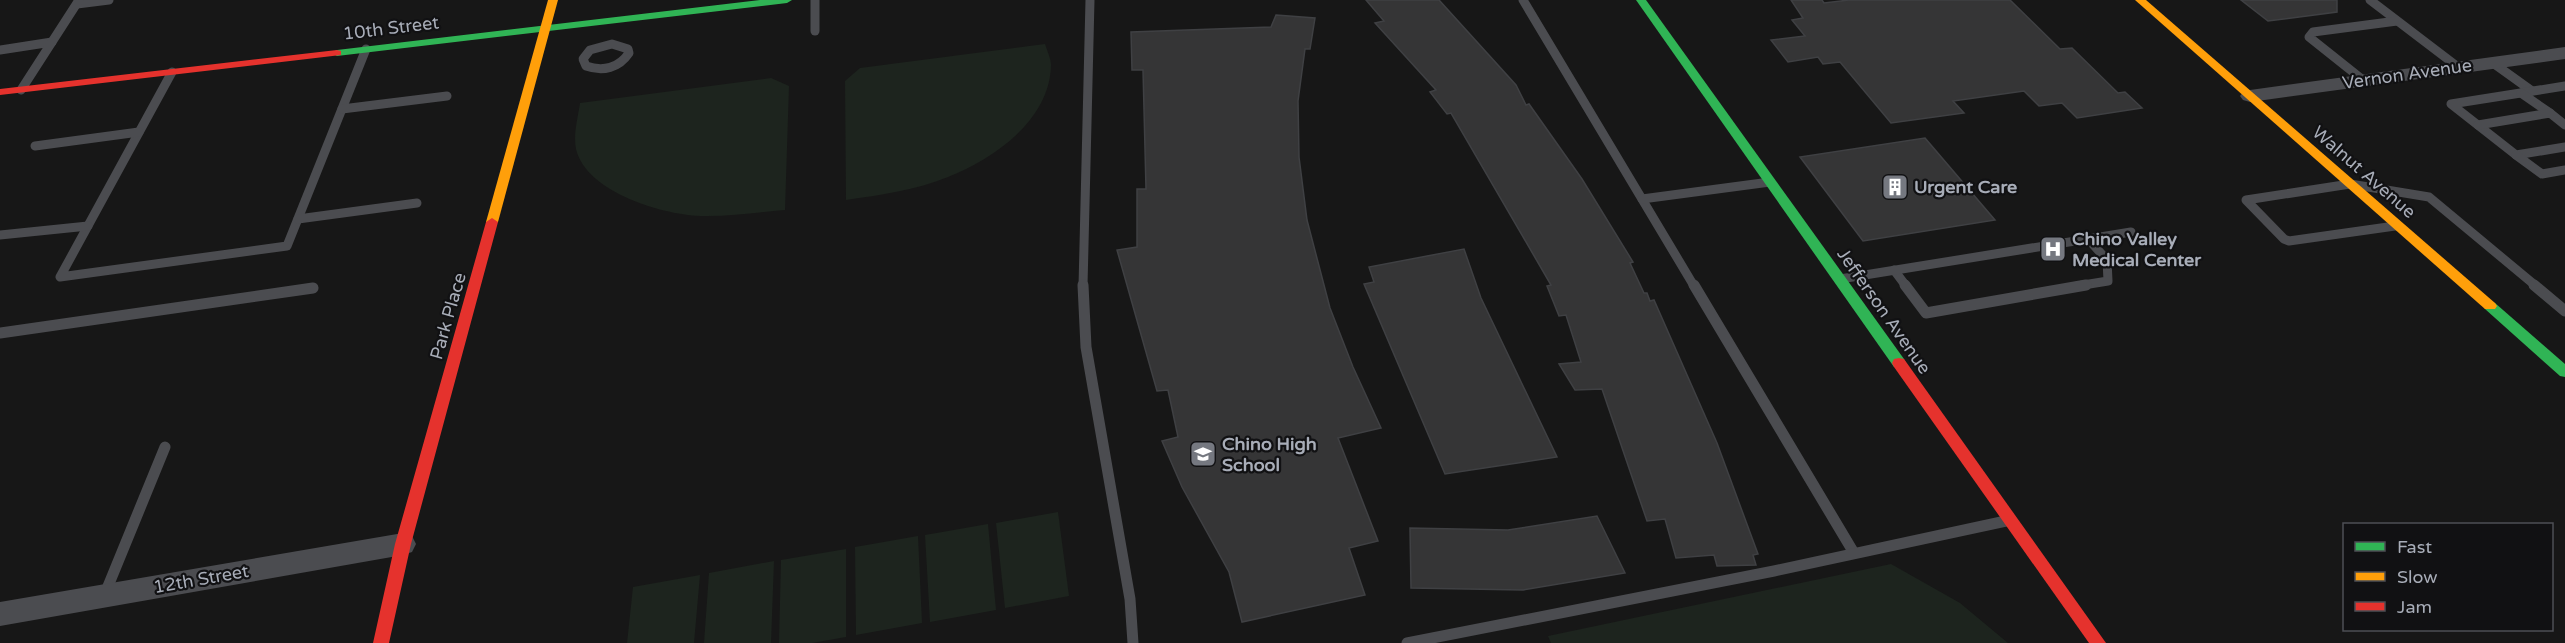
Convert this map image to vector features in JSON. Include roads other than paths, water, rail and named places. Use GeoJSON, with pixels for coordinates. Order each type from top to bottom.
{"type":"FeatureCollection","features":[{"type":"Feature","properties":{"kind":"street","name":"Park Place"},"geometry":{"type":"LineString","coordinates":[[381,643],[403,544],[553,0]]}},
{"type":"Feature","properties":{"kind":"street","name":"10th Street"},"geometry":{"type":"LineString","coordinates":[[0,92],[787,0]]}},
{"type":"Feature","properties":{"kind":"street","name":"Jefferson Avenue"},"geometry":{"type":"LineString","coordinates":[[1641,0],[2098,643]]}},
{"type":"Feature","properties":{"kind":"street","name":"Walnut Avenue"},"geometry":{"type":"LineString","coordinates":[[2140,0],[2565,372]]}},
{"type":"Feature","properties":{"kind":"street","name":"Vernon Avenue"},"geometry":{"type":"LineString","coordinates":[[2250,96],[2565,53]]}},
{"type":"Feature","properties":{"kind":"street","name":"12th Street"},"geometry":{"type":"LineString","coordinates":[[0,614],[403,544]]}},
{"type":"Feature","properties":{"kind":"lane"},"geometry":{"type":"LineString","coordinates":[[21,90],[78,2],[109,0]]}},
{"type":"Feature","properties":{"kind":"lane"},"geometry":{"type":"LineString","coordinates":[[815,0],[815,31]]}},
{"type":"Feature","properties":{"kind":"lane"},"geometry":{"type":"LineString","coordinates":[[1090,0],[1083,294],[1086,347],[1130,599],[1133,643]]}},
{"type":"Feature","properties":{"kind":"lane"},"geometry":{"type":"LineString","coordinates":[[1523,0],[1854,554]]}},
{"type":"Feature","properties":{"kind":"lane"},"geometry":{"type":"LineString","coordinates":[[2370,0],[2458,67]]}},
{"type":"Feature","properties":{"kind":"lane"},"geometry":{"type":"LineString","coordinates":[[2363,80],[2309,37],[2313,32],[2397,21]]}},
{"type":"Feature","properties":{"kind":"lane"},"geometry":{"type":"LineString","coordinates":[[0,50],[52,42]]}},
{"type":"Feature","properties":{"kind":"lane"},"geometry":{"type":"LineString","coordinates":[[612,44],[628,49],[627,57],[618,65],[597,69],[586,66],[583,59],[586,54],[597,47],[612,44]]}},
{"type":"Feature","properties":{"kind":"lane"},"geometry":{"type":"LineString","coordinates":[[172,72],[60,277],[287,246],[366,49]]}},
{"type":"Feature","properties":{"kind":"lane"},"geometry":{"type":"LineString","coordinates":[[2493,63],[2532,91]]}},
{"type":"Feature","properties":{"kind":"lane"},"geometry":{"type":"LineString","coordinates":[[2565,86],[2451,104],[2542,174],[2565,170]]}},
{"type":"Feature","properties":{"kind":"lane"},"geometry":{"type":"LineString","coordinates":[[2521,93],[2565,125]]}},
{"type":"Feature","properties":{"kind":"lane"},"geometry":{"type":"LineString","coordinates":[[342,109],[447,96]]}},
{"type":"Feature","properties":{"kind":"lane"},"geometry":{"type":"LineString","coordinates":[[2478,124],[2550,113]]}},
{"type":"Feature","properties":{"kind":"lane"},"geometry":{"type":"LineString","coordinates":[[35,146],[139,132]]}},
{"type":"Feature","properties":{"kind":"lane"},"geometry":{"type":"LineString","coordinates":[[2516,155],[2565,147]]}},
{"type":"Feature","properties":{"kind":"lane"},"geometry":{"type":"LineString","coordinates":[[1642,199],[1771,182]]}},
{"type":"Feature","properties":{"kind":"lane"},"geometry":{"type":"LineString","coordinates":[[2398,225],[2289,241],[2284,239],[2246,200],[2350,184],[2429,197],[2565,311]]}},
{"type":"Feature","properties":{"kind":"lane"},"geometry":{"type":"LineString","coordinates":[[298,219],[417,203]]}},
{"type":"Feature","properties":{"kind":"lane"},"geometry":{"type":"LineString","coordinates":[[0,235],[88,226]]}},
{"type":"Feature","properties":{"kind":"lane"},"geometry":{"type":"LineString","coordinates":[[1840,279],[2131,232]]}},
{"type":"Feature","properties":{"kind":"lane"},"geometry":{"type":"LineString","coordinates":[[1894,270],[1926,313],[2108,281],[2106,260],[2089,240]]}},
{"type":"Feature","properties":{"kind":"lane"},"geometry":{"type":"LineString","coordinates":[[0,333],[312,288]]}},
{"type":"Feature","properties":{"kind":"lane"},"geometry":{"type":"LineString","coordinates":[[104,596],[165,447]]}},
{"type":"Feature","properties":{"kind":"lane"},"geometry":{"type":"LineString","coordinates":[[1407,643],[1854,554],[2011,520]]}},
{"type":"Feature","properties":{"kind":"place","name":"Urgent Care"},"geometry":{"type":"Point","coordinates":[1895,187]}},
{"type":"Feature","properties":{"kind":"place","name":"Chino Valley Medical Center"},"geometry":{"type":"Point","coordinates":[2053,249]}},
{"type":"Feature","properties":{"kind":"place","name":"Chino High School"},"geometry":{"type":"Point","coordinates":[1203,454]}}]}
